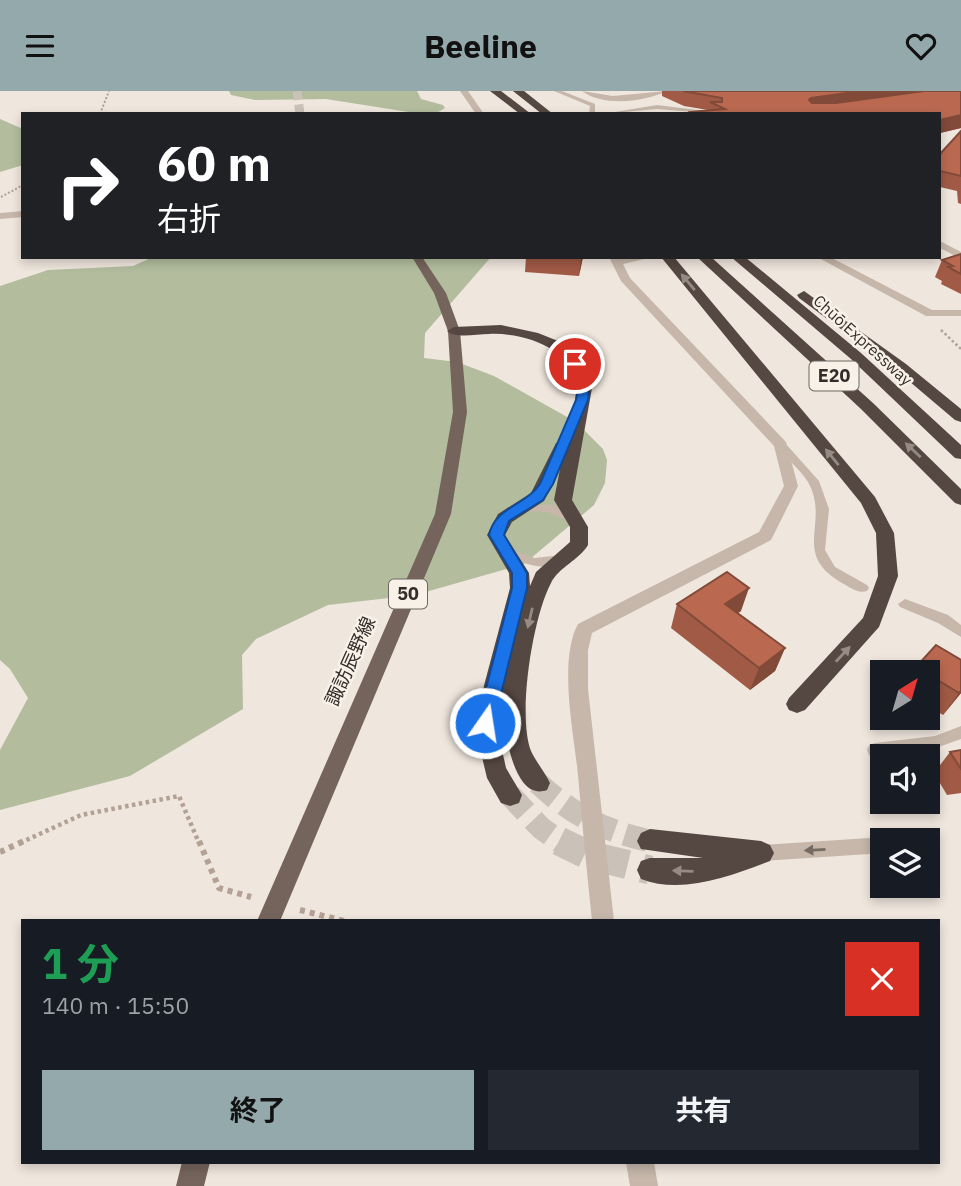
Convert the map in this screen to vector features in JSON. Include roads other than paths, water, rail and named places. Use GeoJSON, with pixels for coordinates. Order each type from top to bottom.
{"type":"FeatureCollection","features":[{"type":"Feature","properties":{"kind":"highway"},"geometry":{"type":"LineString","coordinates":[[484,91],[510,112]]}},
{"type":"Feature","properties":{"kind":"highway"},"geometry":{"type":"LineString","coordinates":[[495,91],[523,112]]}},
{"type":"Feature","properties":{"kind":"highway"},"geometry":{"type":"LineString","coordinates":[[518,91],[545,112]]}},
{"type":"Feature","properties":{"kind":"highway"},"geometry":{"type":"LineString","coordinates":[[669,259],[869,501],[885,533],[888,576],[873,622],[797,704]]}},
{"type":"Feature","properties":{"kind":"highway","name":"E20"},"geometry":{"type":"LineString","coordinates":[[705,259],[924,460],[961,499]]}},
{"type":"Feature","properties":{"kind":"highway","name":"Chūō Expressway"},"geometry":{"type":"LineString","coordinates":[[739,259],[856,356],[961,454]]}},
{"type":"Feature","properties":{"kind":"highway"},"geometry":{"type":"LineString","coordinates":[[754,259],[901,367],[961,417]]}},
{"type":"Feature","properties":{"kind":"highway"},"geometry":{"type":"LineString","coordinates":[[454,331],[502,329],[558,346],[575,364],[584,389],[563,500],[581,535],[579,545],[543,577],[513,694],[514,724],[520,753],[538,783]]}},
{"type":"Feature","properties":{"kind":"highway"},"geometry":{"type":"LineString","coordinates":[[510,795],[495,771],[485,723],[520,588],[519,573],[496,535],[498,526],[513,512],[524,508],[538,497],[547,484],[582,400]]}},
{"type":"Feature","properties":{"kind":"highway"},"geometry":{"type":"LineString","coordinates":[[650,841],[761,853]]}},
{"type":"Feature","properties":{"kind":"highway"},"geometry":{"type":"LineString","coordinates":[[650,870],[699,872],[761,853]]}},
{"type":"Feature","properties":{"kind":"main road","name":"諏訪辰野線"},"geometry":{"type":"LineString","coordinates":[[269,919],[273,903],[443,514],[460,412],[454,331],[440,293],[418,259]]}},
{"type":"Feature","properties":{"kind":"main road"},"geometry":{"type":"LineString","coordinates":[[191,1186],[196,1164]]}},
{"type":"Feature","properties":{"kind":"street"},"geometry":{"type":"LineString","coordinates":[[464,91],[479,112]]}},
{"type":"Feature","properties":{"kind":"street"},"geometry":{"type":"LineString","coordinates":[[586,91],[591,95],[612,98],[663,91]]}},
{"type":"Feature","properties":{"kind":"street"},"geometry":{"type":"LineString","coordinates":[[606,112],[612,98]]}},
{"type":"Feature","properties":{"kind":"street"},"geometry":{"type":"LineString","coordinates":[[620,112],[657,107],[698,112]]}},
{"type":"Feature","properties":{"kind":"street"},"geometry":{"type":"LineString","coordinates":[[0,216],[21,215]]}},
{"type":"Feature","properties":{"kind":"street"},"geometry":{"type":"LineString","coordinates":[[941,245],[961,255]]}},
{"type":"Feature","properties":{"kind":"street"},"geometry":{"type":"LineString","coordinates":[[826,259],[930,314],[961,313]]}},
{"type":"Feature","properties":{"kind":"street"},"geometry":{"type":"LineString","coordinates":[[603,919],[579,689],[579,650],[584,629],[765,536],[791,486],[781,445],[625,279],[614,260]]}},
{"type":"Feature","properties":{"kind":"street"},"geometry":{"type":"LineString","coordinates":[[640,1164],[644,1186]]}},
{"type":"Feature","properties":{"kind":"lane"},"geometry":{"type":"LineString","coordinates":[[557,91],[593,105],[592,112]]}},
{"type":"Feature","properties":{"kind":"lane"},"geometry":{"type":"LineString","coordinates":[[781,445],[813,481],[823,509],[819,549],[830,570],[862,588]]}},
{"type":"Feature","properties":{"kind":"lane"},"geometry":{"type":"LineString","coordinates":[[524,508],[550,508],[572,519]]}},
{"type":"Feature","properties":{"kind":"lane"},"geometry":{"type":"LineString","coordinates":[[508,553],[534,563],[562,559]]}},
{"type":"Feature","properties":{"kind":"lane"},"geometry":{"type":"LineString","coordinates":[[905,604],[943,619],[961,632]]}},
{"type":"Feature","properties":{"kind":"lane"},"geometry":{"type":"LineString","coordinates":[[921,744],[936,742],[961,732]]}},
{"type":"Feature","properties":{"kind":"lane"},"geometry":{"type":"LineString","coordinates":[[761,853],[869,846]]}},
{"type":"Feature","properties":{"kind":"tunnel"},"geometry":{"type":"LineString","coordinates":[[297,91],[300,112]]}},
{"type":"Feature","properties":{"kind":"tunnel"},"geometry":{"type":"LineString","coordinates":[[538,783],[590,820],[650,841]]}},
{"type":"Feature","properties":{"kind":"tunnel"},"geometry":{"type":"LineString","coordinates":[[510,795],[541,828],[560,841]]}},
{"type":"Feature","properties":{"kind":"tunnel"},"geometry":{"type":"LineString","coordinates":[[560,841],[588,855],[650,870]]}}]}
